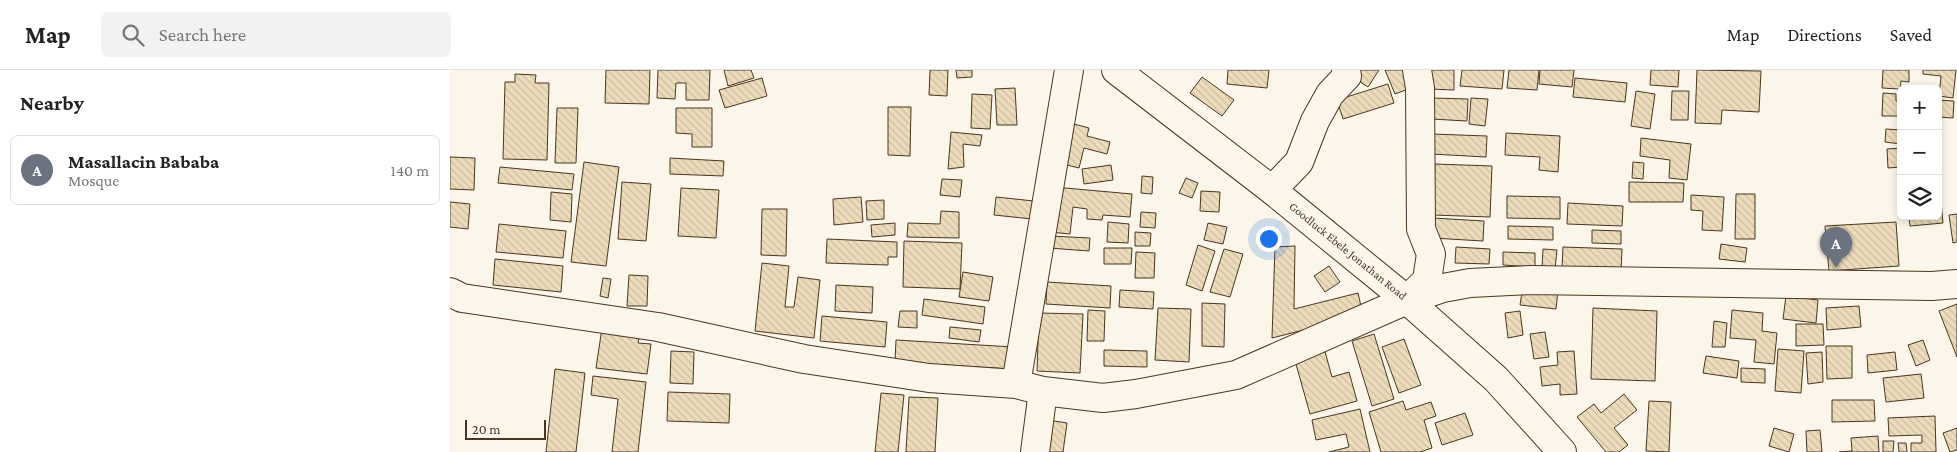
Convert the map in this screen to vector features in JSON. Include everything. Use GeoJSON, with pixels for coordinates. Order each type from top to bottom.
{"type":"FeatureCollection","features":[{"type":"Feature","properties":{"kind":"street"},"geometry":{"type":"LineString","coordinates":[[1016,384],[1069,70]]}},
{"type":"Feature","properties":{"kind":"street","name":"Goodluck Ebele Jonathan Road"},"geometry":{"type":"LineString","coordinates":[[1116,70],[1272,190],[1407,300],[1496,378],[1562,452]]}},
{"type":"Feature","properties":{"kind":"street"},"geometry":{"type":"LineString","coordinates":[[1272,190],[1299,162],[1315,121],[1330,94],[1347,76],[1346,70]]}},
{"type":"Feature","properties":{"kind":"street"},"geometry":{"type":"LineString","coordinates":[[1407,300],[1427,280],[1431,254],[1421,229],[1420,88],[1417,70]]}},
{"type":"Feature","properties":{"kind":"street"},"geometry":{"type":"LineString","coordinates":[[454,301],[658,327],[804,359],[929,378],[1016,384],[1043,391],[1103,398],[1136,394],[1236,375],[1407,300],[1443,288],[1470,282],[1531,280],[1932,286],[1957,284]]}},
{"type":"Feature","properties":{"kind":"street"},"geometry":{"type":"LineString","coordinates":[[1035,452],[1043,391]]}},
{"type":"Feature","properties":{"kind":"building"},"geometry":{"type":"Polygon","coordinates":[[[606,70],[650,70],[649,104],[605,103],[606,70]]]}},
{"type":"Feature","properties":{"kind":"building"},"geometry":{"type":"Polygon","coordinates":[[[658,70],[710,70],[709,100],[686,100],[686,83],[676,83],[675,99],[657,98],[658,70]]]}},
{"type":"Feature","properties":{"kind":"building"},"geometry":{"type":"Polygon","coordinates":[[[724,70],[751,70],[754,78],[728,86],[724,70]]]}},
{"type":"Feature","properties":{"kind":"building"},"geometry":{"type":"Polygon","coordinates":[[[930,70],[948,70],[947,96],[929,95],[930,70]]]}},
{"type":"Feature","properties":{"kind":"building"},"geometry":{"type":"Polygon","coordinates":[[[956,70],[972,70],[972,77],[957,78],[956,70]]]}},
{"type":"Feature","properties":{"kind":"building"},"geometry":{"type":"Polygon","coordinates":[[[1228,70],[1269,70],[1267,88],[1227,84],[1228,70]]]}},
{"type":"Feature","properties":{"kind":"building"},"geometry":{"type":"Polygon","coordinates":[[[1355,70],[1379,70],[1368,87],[1351,76],[1355,70]]]}},
{"type":"Feature","properties":{"kind":"building"},"geometry":{"type":"Polygon","coordinates":[[[1385,70],[1403,70],[1411,88],[1395,94],[1385,70]]]}},
{"type":"Feature","properties":{"kind":"building"},"geometry":{"type":"Polygon","coordinates":[[[1430,70],[1454,70],[1454,90],[1429,89],[1430,70]]]}},
{"type":"Feature","properties":{"kind":"building"},"geometry":{"type":"Polygon","coordinates":[[[1462,70],[1504,70],[1502,89],[1460,86],[1462,70]]]}},
{"type":"Feature","properties":{"kind":"building"},"geometry":{"type":"Polygon","coordinates":[[[1509,70],[1539,70],[1537,90],[1507,88],[1509,70]]]}},
{"type":"Feature","properties":{"kind":"building"},"geometry":{"type":"Polygon","coordinates":[[[1540,70],[1574,70],[1572,87],[1539,84],[1540,70]]]}},
{"type":"Feature","properties":{"kind":"building"},"geometry":{"type":"Polygon","coordinates":[[[1651,70],[1679,70],[1678,87],[1650,85],[1651,70]]]}},
{"type":"Feature","properties":{"kind":"building"},"geometry":{"type":"Polygon","coordinates":[[[1697,70],[1761,71],[1759,112],[1722,110],[1721,124],[1695,123],[1697,70]]]}},
{"type":"Feature","properties":{"kind":"building"},"geometry":{"type":"Polygon","coordinates":[[[1883,70],[1909,70],[1909,82],[1901,81],[1900,85],[1897,85],[1897,89],[1882,88],[1883,70]]]}},
{"type":"Feature","properties":{"kind":"building"},"geometry":{"type":"Polygon","coordinates":[[[1923,70],[1956,70],[1953,98],[1942,96],[1941,76],[1923,74],[1923,70]]]}},
{"type":"Feature","properties":{"kind":"building"},"geometry":{"type":"Polygon","coordinates":[[[515,74],[536,75],[535,83],[549,83],[547,160],[503,159],[505,82],[515,82],[515,74]]]}},
{"type":"Feature","properties":{"kind":"building"},"geometry":{"type":"Polygon","coordinates":[[[1202,77],[1234,100],[1222,116],[1190,93],[1202,77]]]}},
{"type":"Feature","properties":{"kind":"building"},"geometry":{"type":"Polygon","coordinates":[[[762,78],[767,96],[725,108],[719,90],[762,78]]]}},
{"type":"Feature","properties":{"kind":"building"},"geometry":{"type":"Polygon","coordinates":[[[1575,78],[1627,83],[1625,102],[1573,97],[1575,78]]]}},
{"type":"Feature","properties":{"kind":"building"},"geometry":{"type":"Polygon","coordinates":[[[1388,84],[1394,103],[1343,119],[1337,100],[1388,84]]]}},
{"type":"Feature","properties":{"kind":"building"},"geometry":{"type":"Polygon","coordinates":[[[1015,88],[1017,125],[997,125],[995,89],[1015,88]]]}},
{"type":"Feature","properties":{"kind":"building"},"geometry":{"type":"Polygon","coordinates":[[[1636,91],[1655,94],[1650,129],[1631,126],[1636,91]]]}},
{"type":"Feature","properties":{"kind":"building"},"geometry":{"type":"Polygon","coordinates":[[[1672,91],[1689,91],[1688,120],[1671,120],[1672,91]]]}},
{"type":"Feature","properties":{"kind":"building"},"geometry":{"type":"Polygon","coordinates":[[[1883,93],[1896,94],[1897,116],[1882,116],[1883,93]]]}},
{"type":"Feature","properties":{"kind":"building"},"geometry":{"type":"Polygon","coordinates":[[[972,94],[992,95],[990,129],[971,128],[972,94]]]}},
{"type":"Feature","properties":{"kind":"building"},"geometry":{"type":"Polygon","coordinates":[[[1432,98],[1468,99],[1467,121],[1431,119],[1432,98]]]}},
{"type":"Feature","properties":{"kind":"building"},"geometry":{"type":"Polygon","coordinates":[[[1471,98],[1488,99],[1485,126],[1469,124],[1471,98]]]}},
{"type":"Feature","properties":{"kind":"building"},"geometry":{"type":"Polygon","coordinates":[[[1942,100],[1954,101],[1953,118],[1942,117],[1942,100]]]}},
{"type":"Feature","properties":{"kind":"building"},"geometry":{"type":"Polygon","coordinates":[[[888,107],[911,107],[910,156],[888,155],[888,107]]]}},
{"type":"Feature","properties":{"kind":"building"},"geometry":{"type":"Polygon","coordinates":[[[557,108],[578,108],[576,163],[555,163],[557,108]]]}},
{"type":"Feature","properties":{"kind":"building"},"geometry":{"type":"Polygon","coordinates":[[[676,108],[712,108],[712,147],[692,147],[692,134],[676,133],[676,108]]]}},
{"type":"Feature","properties":{"kind":"building"},"geometry":{"type":"Polygon","coordinates":[[[1074,124],[1089,128],[1087,136],[1110,142],[1107,154],[1084,148],[1079,168],[1063,164],[1074,124]]]}},
{"type":"Feature","properties":{"kind":"building"},"geometry":{"type":"Polygon","coordinates":[[[1886,129],[1897,130],[1897,144],[1885,142],[1886,129]]]}},
{"type":"Feature","properties":{"kind":"building"},"geometry":{"type":"Polygon","coordinates":[[[951,132],[982,135],[980,146],[963,144],[964,167],[948,169],[951,132]]]}},
{"type":"Feature","properties":{"kind":"building"},"geometry":{"type":"Polygon","coordinates":[[[1506,133],[1560,136],[1558,172],[1539,170],[1540,157],[1505,155],[1506,133]]]}},
{"type":"Feature","properties":{"kind":"building"},"geometry":{"type":"Polygon","coordinates":[[[1432,134],[1487,136],[1486,157],[1431,154],[1432,134]]]}},
{"type":"Feature","properties":{"kind":"building"},"geometry":{"type":"Polygon","coordinates":[[[1641,138],[1691,144],[1687,180],[1669,178],[1670,160],[1640,156],[1641,138]]]}},
{"type":"Feature","properties":{"kind":"building"},"geometry":{"type":"Polygon","coordinates":[[[1897,148],[1897,167],[1888,168],[1887,149],[1897,148]]]}},
{"type":"Feature","properties":{"kind":"building"},"geometry":{"type":"Polygon","coordinates":[[[450,157],[475,158],[474,190],[450,189],[450,157]]]}},
{"type":"Feature","properties":{"kind":"building"},"geometry":{"type":"Polygon","coordinates":[[[670,158],[724,161],[723,176],[670,174],[670,158]]]}},
{"type":"Feature","properties":{"kind":"building"},"geometry":{"type":"Polygon","coordinates":[[[584,162],[619,167],[606,266],[571,262],[584,162]]]}},
{"type":"Feature","properties":{"kind":"building"},"geometry":{"type":"Polygon","coordinates":[[[1633,162],[1644,163],[1643,179],[1632,178],[1633,162]]]}},
{"type":"Feature","properties":{"kind":"building"},"geometry":{"type":"Polygon","coordinates":[[[1435,164],[1492,166],[1490,217],[1433,215],[1435,164]]]}},
{"type":"Feature","properties":{"kind":"building"},"geometry":{"type":"Polygon","coordinates":[[[1111,165],[1113,180],[1084,184],[1082,169],[1111,165]]]}},
{"type":"Feature","properties":{"kind":"building"},"geometry":{"type":"Polygon","coordinates":[[[500,167],[574,174],[572,190],[498,183],[500,167]]]}},
{"type":"Feature","properties":{"kind":"building"},"geometry":{"type":"Polygon","coordinates":[[[1142,176],[1153,177],[1152,194],[1141,193],[1142,176]]]}},
{"type":"Feature","properties":{"kind":"building"},"geometry":{"type":"Polygon","coordinates":[[[1186,178],[1198,183],[1192,198],[1179,193],[1186,178]]]}},
{"type":"Feature","properties":{"kind":"building"},"geometry":{"type":"Polygon","coordinates":[[[942,179],[962,180],[960,197],[940,195],[942,179]]]}},
{"type":"Feature","properties":{"kind":"building"},"geometry":{"type":"Polygon","coordinates":[[[622,182],[651,184],[646,241],[618,239],[622,182]]]}},
{"type":"Feature","properties":{"kind":"building"},"geometry":{"type":"Polygon","coordinates":[[[1629,182],[1684,183],[1683,202],[1629,202],[1629,182]]]}},
{"type":"Feature","properties":{"kind":"building"},"geometry":{"type":"Polygon","coordinates":[[[1054,187],[1132,194],[1130,217],[1103,215],[1102,220],[1087,219],[1087,209],[1073,207],[1070,234],[1050,232],[1054,187]]]}},
{"type":"Feature","properties":{"kind":"building"},"geometry":{"type":"Polygon","coordinates":[[[681,188],[719,190],[716,238],[678,236],[681,188]]]}},
{"type":"Feature","properties":{"kind":"building"},"geometry":{"type":"Polygon","coordinates":[[[1201,191],[1220,192],[1219,212],[1200,211],[1201,191]]]}},
{"type":"Feature","properties":{"kind":"building"},"geometry":{"type":"Polygon","coordinates":[[[551,192],[572,194],[571,222],[550,220],[551,192]]]}},
{"type":"Feature","properties":{"kind":"building"},"geometry":{"type":"Polygon","coordinates":[[[1736,194],[1755,194],[1755,239],[1735,239],[1736,194]]]}},
{"type":"Feature","properties":{"kind":"building"},"geometry":{"type":"Polygon","coordinates":[[[1691,195],[1724,197],[1722,231],[1702,230],[1703,211],[1691,210],[1691,195]]]}},
{"type":"Feature","properties":{"kind":"building"},"geometry":{"type":"Polygon","coordinates":[[[1507,196],[1560,197],[1560,219],[1507,218],[1507,196]]]}},
{"type":"Feature","properties":{"kind":"building"},"geometry":{"type":"Polygon","coordinates":[[[861,197],[863,222],[834,225],[833,199],[861,197]]]}},
{"type":"Feature","properties":{"kind":"building"},"geometry":{"type":"Polygon","coordinates":[[[996,197],[1034,201],[1032,219],[994,215],[996,197]]]}},
{"type":"Feature","properties":{"kind":"building"},"geometry":{"type":"Polygon","coordinates":[[[884,200],[884,219],[867,220],[866,201],[884,200]]]}},
{"type":"Feature","properties":{"kind":"building"},"geometry":{"type":"Polygon","coordinates":[[[450,202],[470,204],[468,229],[450,227],[450,202]]]}},
{"type":"Feature","properties":{"kind":"building"},"geometry":{"type":"Polygon","coordinates":[[[1568,203],[1623,206],[1622,226],[1567,224],[1568,203]]]}},
{"type":"Feature","properties":{"kind":"building"},"geometry":{"type":"Polygon","coordinates":[[[762,209],[787,209],[786,256],[761,255],[762,209]]]}},
{"type":"Feature","properties":{"kind":"building"},"geometry":{"type":"Polygon","coordinates":[[[941,211],[959,212],[959,238],[907,237],[908,223],[940,224],[941,211]]]}},
{"type":"Feature","properties":{"kind":"building"},"geometry":{"type":"Polygon","coordinates":[[[1141,212],[1156,213],[1155,228],[1140,227],[1141,212]]]}},
{"type":"Feature","properties":{"kind":"building"},"geometry":{"type":"Polygon","coordinates":[[[1942,212],[1943,223],[1910,226],[1909,220],[1942,220],[1942,212]]]}},
{"type":"Feature","properties":{"kind":"building"},"geometry":{"type":"Polygon","coordinates":[[[1957,214],[1957,242],[1953,243],[1949,215],[1957,214]]]}},
{"type":"Feature","properties":{"kind":"building"},"geometry":{"type":"Polygon","coordinates":[[[1433,218],[1484,221],[1483,241],[1432,238],[1433,218]]]}},
{"type":"Feature","properties":{"kind":"building"},"geometry":{"type":"Polygon","coordinates":[[[1108,222],[1129,224],[1128,243],[1107,242],[1108,222]]]}},
{"type":"Feature","properties":{"kind":"building"},"geometry":{"type":"Polygon","coordinates":[[[1896,222],[1899,266],[1829,271],[1825,226],[1896,222]]]}},
{"type":"Feature","properties":{"kind":"building"},"geometry":{"type":"Polygon","coordinates":[[[895,223],[895,235],[872,237],[871,225],[895,223]]]}},
{"type":"Feature","properties":{"kind":"building"},"geometry":{"type":"Polygon","coordinates":[[[1208,223],[1227,227],[1223,244],[1204,240],[1208,223]]]}},
{"type":"Feature","properties":{"kind":"building"},"geometry":{"type":"Polygon","coordinates":[[[499,224],[566,231],[563,258],[496,252],[499,224]]]}},
{"type":"Feature","properties":{"kind":"building"},"geometry":{"type":"Polygon","coordinates":[[[1508,226],[1553,227],[1553,240],[1508,239],[1508,226]]]}},
{"type":"Feature","properties":{"kind":"building"},"geometry":{"type":"Polygon","coordinates":[[[1592,230],[1621,231],[1621,244],[1592,243],[1592,230]]]}},
{"type":"Feature","properties":{"kind":"building"},"geometry":{"type":"Polygon","coordinates":[[[1135,232],[1151,233],[1150,246],[1135,246],[1135,232]]]}},
{"type":"Feature","properties":{"kind":"building"},"geometry":{"type":"Polygon","coordinates":[[[1050,236],[1090,238],[1089,251],[1049,248],[1050,236]]]}},
{"type":"Feature","properties":{"kind":"building"},"geometry":{"type":"Polygon","coordinates":[[[827,239],[897,242],[897,257],[888,257],[888,265],[826,263],[827,239]]]}},
{"type":"Feature","properties":{"kind":"building"},"geometry":{"type":"Polygon","coordinates":[[[904,241],[962,243],[960,289],[903,287],[904,241]]]}},
{"type":"Feature","properties":{"kind":"building"},"geometry":{"type":"Polygon","coordinates":[[[1721,244],[1747,248],[1745,262],[1719,259],[1721,244]]]}},
{"type":"Feature","properties":{"kind":"building"},"geometry":{"type":"Polygon","coordinates":[[[1198,245],[1215,251],[1202,291],[1186,285],[1198,245]]]}},
{"type":"Feature","properties":{"kind":"building"},"geometry":{"type":"Polygon","coordinates":[[[1295,246],[1294,309],[1358,293],[1363,315],[1272,338],[1275,247],[1295,246]]]}},
{"type":"Feature","properties":{"kind":"building"},"geometry":{"type":"Polygon","coordinates":[[[1456,247],[1490,249],[1489,264],[1455,263],[1456,247]]]}},
{"type":"Feature","properties":{"kind":"building"},"geometry":{"type":"Polygon","coordinates":[[[1563,247],[1622,249],[1621,271],[1562,269],[1563,247]]]}},
{"type":"Feature","properties":{"kind":"building"},"geometry":{"type":"Polygon","coordinates":[[[1104,248],[1132,248],[1131,264],[1104,264],[1104,248]]]}},
{"type":"Feature","properties":{"kind":"building"},"geometry":{"type":"Polygon","coordinates":[[[1224,249],[1243,254],[1230,297],[1210,292],[1224,249]]]}},
{"type":"Feature","properties":{"kind":"building"},"geometry":{"type":"Polygon","coordinates":[[[1543,249],[1557,250],[1555,269],[1542,268],[1543,249]]]}},
{"type":"Feature","properties":{"kind":"building"},"geometry":{"type":"Polygon","coordinates":[[[1136,252],[1155,253],[1154,278],[1135,278],[1136,252]]]}},
{"type":"Feature","properties":{"kind":"building"},"geometry":{"type":"Polygon","coordinates":[[[1503,252],[1535,253],[1535,267],[1503,265],[1503,252]]]}},
{"type":"Feature","properties":{"kind":"building"},"geometry":{"type":"Polygon","coordinates":[[[495,259],[563,266],[561,292],[493,285],[495,259]]]}},
{"type":"Feature","properties":{"kind":"building"},"geometry":{"type":"Polygon","coordinates":[[[762,263],[789,266],[785,307],[794,307],[798,277],[820,280],[814,338],[755,331],[762,263]]]}},
{"type":"Feature","properties":{"kind":"building"},"geometry":{"type":"Polygon","coordinates":[[[1329,266],[1340,282],[1325,292],[1314,276],[1329,266]]]}},
{"type":"Feature","properties":{"kind":"building"},"geometry":{"type":"Polygon","coordinates":[[[963,272],[993,277],[989,301],[959,297],[963,272]]]}},
{"type":"Feature","properties":{"kind":"building"},"geometry":{"type":"Polygon","coordinates":[[[629,275],[648,276],[647,306],[627,306],[629,275]]]}},
{"type":"Feature","properties":{"kind":"building"},"geometry":{"type":"Polygon","coordinates":[[[603,278],[611,279],[608,298],[600,296],[603,278]]]}},
{"type":"Feature","properties":{"kind":"building"},"geometry":{"type":"Polygon","coordinates":[[[1047,282],[1111,286],[1110,308],[1046,304],[1047,282]]]}},
{"type":"Feature","properties":{"kind":"building"},"geometry":{"type":"Polygon","coordinates":[[[836,285],[873,287],[872,313],[835,311],[836,285]]]}},
{"type":"Feature","properties":{"kind":"building"},"geometry":{"type":"Polygon","coordinates":[[[1523,286],[1558,290],[1556,309],[1520,305],[1523,286]]]}},
{"type":"Feature","properties":{"kind":"building"},"geometry":{"type":"Polygon","coordinates":[[[1120,290],[1154,292],[1153,309],[1119,307],[1120,290]]]}},
{"type":"Feature","properties":{"kind":"building"},"geometry":{"type":"Polygon","coordinates":[[[1786,296],[1818,300],[1816,323],[1783,319],[1786,296]]]}},
{"type":"Feature","properties":{"kind":"building"},"geometry":{"type":"Polygon","coordinates":[[[924,299],[985,307],[983,324],[922,315],[924,299]]]}},
{"type":"Feature","properties":{"kind":"building"},"geometry":{"type":"Polygon","coordinates":[[[1202,303],[1225,304],[1224,347],[1202,346],[1202,303]]]}},
{"type":"Feature","properties":{"kind":"building"},"geometry":{"type":"Polygon","coordinates":[[[1957,304],[1957,357],[1939,311],[1957,304]]]}},
{"type":"Feature","properties":{"kind":"building"},"geometry":{"type":"Polygon","coordinates":[[[1859,306],[1861,327],[1827,330],[1826,308],[1859,306]]]}},
{"type":"Feature","properties":{"kind":"building"},"geometry":{"type":"Polygon","coordinates":[[[1158,308],[1191,309],[1189,362],[1155,360],[1158,308]]]}},
{"type":"Feature","properties":{"kind":"building"},"geometry":{"type":"Polygon","coordinates":[[[1593,308],[1657,311],[1655,381],[1591,379],[1593,308]]]}},
{"type":"Feature","properties":{"kind":"building"},"geometry":{"type":"Polygon","coordinates":[[[1088,310],[1105,311],[1104,341],[1087,341],[1088,310]]]}},
{"type":"Feature","properties":{"kind":"building"},"geometry":{"type":"Polygon","coordinates":[[[1732,310],[1763,313],[1762,331],[1777,333],[1774,364],[1754,362],[1756,340],[1730,338],[1732,310]]]}},
{"type":"Feature","properties":{"kind":"building"},"geometry":{"type":"Polygon","coordinates":[[[900,311],[917,311],[917,328],[898,327],[900,311]]]}},
{"type":"Feature","properties":{"kind":"building"},"geometry":{"type":"Polygon","coordinates":[[[1520,311],[1523,335],[1508,338],[1505,313],[1520,311]]]}},
{"type":"Feature","properties":{"kind":"building"},"geometry":{"type":"Polygon","coordinates":[[[1039,313],[1083,314],[1080,373],[1037,371],[1039,313]]]}},
{"type":"Feature","properties":{"kind":"building"},"geometry":{"type":"Polygon","coordinates":[[[822,316],[887,322],[885,347],[820,341],[822,316]]]}},
{"type":"Feature","properties":{"kind":"building"},"geometry":{"type":"Polygon","coordinates":[[[1714,321],[1727,323],[1725,347],[1712,347],[1714,321]]]}},
{"type":"Feature","properties":{"kind":"building"},"geometry":{"type":"Polygon","coordinates":[[[1796,324],[1823,324],[1824,345],[1796,346],[1796,324]]]}},
{"type":"Feature","properties":{"kind":"building"},"geometry":{"type":"Polygon","coordinates":[[[950,327],[981,330],[979,342],[949,338],[950,327]]]}},
{"type":"Feature","properties":{"kind":"building"},"geometry":{"type":"Polygon","coordinates":[[[602,328],[640,333],[638,343],[651,344],[647,374],[596,368],[602,328]]]}},
{"type":"Feature","properties":{"kind":"building"},"geometry":{"type":"Polygon","coordinates":[[[1545,332],[1549,357],[1534,359],[1530,334],[1545,332]]]}},
{"type":"Feature","properties":{"kind":"building"},"geometry":{"type":"Polygon","coordinates":[[[1374,334],[1394,399],[1372,406],[1352,341],[1374,334]]]}},
{"type":"Feature","properties":{"kind":"building"},"geometry":{"type":"Polygon","coordinates":[[[1404,339],[1421,385],[1399,393],[1382,347],[1404,339]]]}},
{"type":"Feature","properties":{"kind":"building"},"geometry":{"type":"Polygon","coordinates":[[[896,340],[1013,347],[1012,369],[895,362],[896,340]]]}},
{"type":"Feature","properties":{"kind":"building"},"geometry":{"type":"Polygon","coordinates":[[[1923,340],[1930,360],[1916,366],[1908,345],[1923,340]]]}},
{"type":"Feature","properties":{"kind":"building"},"geometry":{"type":"Polygon","coordinates":[[[1826,346],[1852,346],[1852,378],[1827,379],[1826,346]]]}},
{"type":"Feature","properties":{"kind":"building"},"geometry":{"type":"Polygon","coordinates":[[[1324,348],[1332,377],[1349,372],[1357,401],[1310,414],[1294,357],[1324,348]]]}},
{"type":"Feature","properties":{"kind":"building"},"geometry":{"type":"Polygon","coordinates":[[[1778,349],[1804,351],[1801,393],[1775,391],[1778,349]]]}},
{"type":"Feature","properties":{"kind":"building"},"geometry":{"type":"Polygon","coordinates":[[[1104,350],[1147,351],[1147,367],[1104,366],[1104,350]]]}},
{"type":"Feature","properties":{"kind":"building"},"geometry":{"type":"Polygon","coordinates":[[[671,351],[694,352],[693,384],[670,383],[671,351]]]}},
{"type":"Feature","properties":{"kind":"building"},"geometry":{"type":"Polygon","coordinates":[[[1574,351],[1577,394],[1560,395],[1560,384],[1542,386],[1540,367],[1558,365],[1557,352],[1574,351]]]}},
{"type":"Feature","properties":{"kind":"building"},"geometry":{"type":"Polygon","coordinates":[[[1822,352],[1823,382],[1808,384],[1806,353],[1822,352]]]}},
{"type":"Feature","properties":{"kind":"building"},"geometry":{"type":"Polygon","coordinates":[[[1895,352],[1897,370],[1868,373],[1867,355],[1895,352]]]}},
{"type":"Feature","properties":{"kind":"building"},"geometry":{"type":"Polygon","coordinates":[[[1706,356],[1739,361],[1737,378],[1703,373],[1706,356]]]}},
{"type":"Feature","properties":{"kind":"building"},"geometry":{"type":"Polygon","coordinates":[[[1741,368],[1765,369],[1765,383],[1741,382],[1741,368]]]}},
{"type":"Feature","properties":{"kind":"building"},"geometry":{"type":"Polygon","coordinates":[[[555,369],[585,373],[576,452],[546,452],[555,369]]]}},
{"type":"Feature","properties":{"kind":"building"},"geometry":{"type":"Polygon","coordinates":[[[1921,374],[1924,398],[1886,402],[1883,378],[1921,374]]]}},
{"type":"Feature","properties":{"kind":"building"},"geometry":{"type":"Polygon","coordinates":[[[593,376],[646,382],[638,452],[612,452],[618,399],[591,395],[593,376]]]}},
{"type":"Feature","properties":{"kind":"building"},"geometry":{"type":"Polygon","coordinates":[[[668,392],[730,394],[729,423],[667,421],[668,392]]]}},
{"type":"Feature","properties":{"kind":"building"},"geometry":{"type":"Polygon","coordinates":[[[881,393],[904,395],[898,452],[875,452],[881,393]]]}},
{"type":"Feature","properties":{"kind":"building"},"geometry":{"type":"Polygon","coordinates":[[[1624,394],[1637,410],[1614,428],[1628,445],[1619,452],[1606,452],[1577,417],[1594,404],[1601,413],[1624,394]]]}},
{"type":"Feature","properties":{"kind":"building"},"geometry":{"type":"Polygon","coordinates":[[[909,397],[938,398],[935,452],[906,452],[909,397]]]}},
{"type":"Feature","properties":{"kind":"building"},"geometry":{"type":"Polygon","coordinates":[[[1832,400],[1874,400],[1875,421],[1832,422],[1832,400]]]}},
{"type":"Feature","properties":{"kind":"building"},"geometry":{"type":"Polygon","coordinates":[[[1403,401],[1406,410],[1431,402],[1436,416],[1424,420],[1432,448],[1420,452],[1381,452],[1369,412],[1403,401]]]}},
{"type":"Feature","properties":{"kind":"building"},"geometry":{"type":"Polygon","coordinates":[[[1649,401],[1671,402],[1669,452],[1646,451],[1649,401]]]}},
{"type":"Feature","properties":{"kind":"building"},"geometry":{"type":"Polygon","coordinates":[[[1360,409],[1370,452],[1329,452],[1349,447],[1346,434],[1316,440],[1312,420],[1360,409]]]}},
{"type":"Feature","properties":{"kind":"building"},"geometry":{"type":"Polygon","coordinates":[[[1465,413],[1473,435],[1442,445],[1435,423],[1465,413]]]}},
{"type":"Feature","properties":{"kind":"building"},"geometry":{"type":"Polygon","coordinates":[[[1935,416],[1936,452],[1911,452],[1911,443],[1922,443],[1922,435],[1889,436],[1888,418],[1935,416]]]}},
{"type":"Feature","properties":{"kind":"building"},"geometry":{"type":"Polygon","coordinates":[[[1048,420],[1067,423],[1063,452],[1044,452],[1048,420]]]}},
{"type":"Feature","properties":{"kind":"building"},"geometry":{"type":"Polygon","coordinates":[[[1774,428],[1794,434],[1789,452],[1769,446],[1774,428]]]}},
{"type":"Feature","properties":{"kind":"building"},"geometry":{"type":"Polygon","coordinates":[[[1957,428],[1957,450],[1950,452],[1943,433],[1957,428]]]}},
{"type":"Feature","properties":{"kind":"building"},"geometry":{"type":"Polygon","coordinates":[[[1820,430],[1822,452],[1807,452],[1806,431],[1820,430]]]}},
{"type":"Feature","properties":{"kind":"building"},"geometry":{"type":"Polygon","coordinates":[[[1878,436],[1879,452],[1839,452],[1852,451],[1851,438],[1878,436]]]}},
{"type":"Feature","properties":{"kind":"building"},"geometry":{"type":"Polygon","coordinates":[[[1883,441],[1894,441],[1893,452],[1883,452],[1883,441]]]}},
{"type":"Feature","properties":{"kind":"building"},"geometry":{"type":"Polygon","coordinates":[[[1898,443],[1906,443],[1907,452],[1899,452],[1898,443]]]}},
{"type":"Feature","properties":{"kind":"place","name":"Masallacin Bababa"},"geometry":{"type":"Point","coordinates":[1836,268]}}]}
